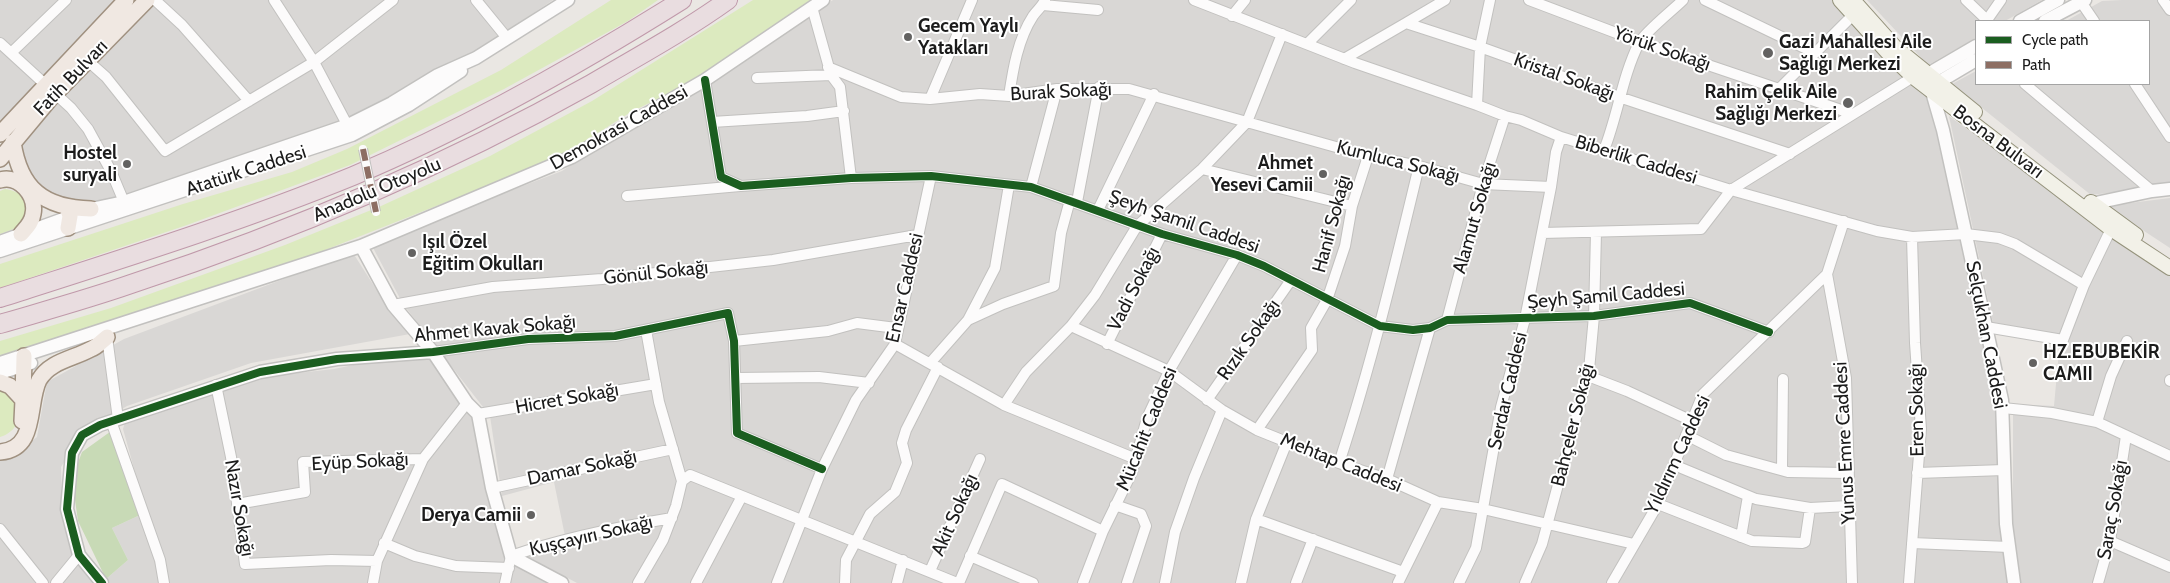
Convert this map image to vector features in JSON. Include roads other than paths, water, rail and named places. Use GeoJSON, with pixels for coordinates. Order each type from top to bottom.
{"type":"FeatureCollection","features":[{"type":"Feature","properties":{"kind":"highway","name":"Anadolu Otoyolu"},"geometry":{"type":"LineString","coordinates":[[0,298],[186,238],[354,175],[446,133],[528,91],[620,39],[682,0]]}},
{"type":"Feature","properties":{"kind":"highway","name":"Anadolu Otoyolu"},"geometry":{"type":"LineString","coordinates":[[0,324],[129,285],[210,257],[348,203],[450,158],[538,113],[630,62],[728,0]]}},
{"type":"Feature","properties":{"kind":"main road","name":"Fatih Bulvarı"},"geometry":{"type":"LineString","coordinates":[[0,159],[7,138],[126,0]]}},
{"type":"Feature","properties":{"kind":"main road","name":"Fatih Bulvarı"},"geometry":{"type":"LineString","coordinates":[[49,90],[88,60],[147,0]]}},
{"type":"Feature","properties":{"kind":"main road","name":"Bosna Bulvarı"},"geometry":{"type":"LineString","coordinates":[[1840,0],[1856,8],[1888,54],[2046,168],[2087,204],[2111,229],[2170,268]]}},
{"type":"Feature","properties":{"kind":"main road"},"geometry":{"type":"LineString","coordinates":[[7,138],[23,176],[33,189],[52,202],[68,217],[91,209]]}},
{"type":"Feature","properties":{"kind":"main road"},"geometry":{"type":"LineString","coordinates":[[0,180],[12,179],[22,184],[34,202],[34,213],[30,224],[21,234]]}},
{"type":"Feature","properties":{"kind":"main road","name":"Bosna Bulvarı"},"geometry":{"type":"LineString","coordinates":[[2087,204],[2170,258]]}},
{"type":"Feature","properties":{"kind":"main road"},"geometry":{"type":"LineString","coordinates":[[0,452],[14,447],[23,440],[30,422],[38,381],[46,370],[93,349],[106,338]]}},
{"type":"Feature","properties":{"kind":"main road"},"geometry":{"type":"LineString","coordinates":[[0,443],[9,441],[18,433],[24,416],[24,360]]}},
{"type":"Feature","properties":{"kind":"main road"},"geometry":{"type":"LineString","coordinates":[[0,382],[10,386],[23,400]]}},
{"type":"Feature","properties":{"kind":"street"},"geometry":{"type":"LineString","coordinates":[[11,54],[66,0]]}},
{"type":"Feature","properties":{"kind":"street"},"geometry":{"type":"LineString","coordinates":[[155,0],[182,25],[249,101]]}},
{"type":"Feature","properties":{"kind":"street"},"geometry":{"type":"LineString","coordinates":[[88,60],[106,77],[165,151],[314,62],[393,0]]}},
{"type":"Feature","properties":{"kind":"street"},"geometry":{"type":"LineString","coordinates":[[476,0],[507,38]]}},
{"type":"Feature","properties":{"kind":"street","name":"Atatürk Caddesi"},"geometry":{"type":"LineString","coordinates":[[91,209],[124,202],[350,130],[438,75],[476,58],[568,0]]}},
{"type":"Feature","properties":{"kind":"street"},"geometry":{"type":"LineString","coordinates":[[930,99],[972,0]]}},
{"type":"Feature","properties":{"kind":"street","name":"Biberlik Caddesi"},"geometry":{"type":"LineString","coordinates":[[1194,0],[1232,16],[1308,43],[1344,59],[1521,120],[1561,137],[1731,190],[1877,231],[1912,237],[1966,234],[1999,238],[2015,244],[2084,284]]}},
{"type":"Feature","properties":{"kind":"street"},"geometry":{"type":"LineString","coordinates":[[1232,16],[1245,0]]}},
{"type":"Feature","properties":{"kind":"street"},"geometry":{"type":"LineString","coordinates":[[1308,43],[1351,0]]}},
{"type":"Feature","properties":{"kind":"street"},"geometry":{"type":"LineString","coordinates":[[1344,59],[1445,0]]}},
{"type":"Feature","properties":{"kind":"street"},"geometry":{"type":"LineString","coordinates":[[1477,105],[1480,47],[1490,0]]}},
{"type":"Feature","properties":{"kind":"street","name":"Yörük Sokağı"},"geometry":{"type":"LineString","coordinates":[[1529,0],[1640,42],[1853,114]]}},
{"type":"Feature","properties":{"kind":"street"},"geometry":{"type":"LineString","coordinates":[[1604,150],[1614,125],[1619,97],[1640,42],[1683,0]]}},
{"type":"Feature","properties":{"kind":"street"},"geometry":{"type":"LineString","coordinates":[[1705,0],[1816,53]]}},
{"type":"Feature","properties":{"kind":"street"},"geometry":{"type":"LineString","coordinates":[[1966,0],[1986,20]]}},
{"type":"Feature","properties":{"kind":"street"},"geometry":{"type":"LineString","coordinates":[[1988,20],[2002,0]]}},
{"type":"Feature","properties":{"kind":"street"},"geometry":{"type":"LineString","coordinates":[[2022,20],[2058,0]]}},
{"type":"Feature","properties":{"kind":"street"},"geometry":{"type":"LineString","coordinates":[[2163,0],[2170,10]]}},
{"type":"Feature","properties":{"kind":"street"},"geometry":{"type":"LineString","coordinates":[[2047,20],[2083,1],[2093,20]]}},
{"type":"Feature","properties":{"kind":"street"},"geometry":{"type":"LineString","coordinates":[[279,2],[314,62],[350,130]]}},
{"type":"Feature","properties":{"kind":"street"},"geometry":{"type":"LineString","coordinates":[[1009,96],[1012,70],[1020,44],[1033,16],[1044,2],[1098,10]]}},
{"type":"Feature","properties":{"kind":"street"},"geometry":{"type":"LineString","coordinates":[[818,4],[829,71],[840,86],[851,178]]}},
{"type":"Feature","properties":{"kind":"street","name":"Demokrasi Caddesi"},"geometry":{"type":"LineString","coordinates":[[316,261],[362,246],[572,157],[705,80],[818,4]]}},
{"type":"Feature","properties":{"kind":"street"},"geometry":{"type":"LineString","coordinates":[[1779,89],[1816,53],[1856,8]]}},
{"type":"Feature","properties":{"kind":"street","name":"Kristal Sokağı"},"geometry":{"type":"LineString","coordinates":[[1406,23],[1790,154]]}},
{"type":"Feature","properties":{"kind":"street"},"geometry":{"type":"LineString","coordinates":[[1004,405],[1026,372],[1071,326],[1095,294],[1138,226],[1202,169],[1247,122],[1282,34]]}},
{"type":"Feature","properties":{"kind":"street"},"geometry":{"type":"LineString","coordinates":[[0,43],[49,90],[71,108],[88,129],[111,171],[124,202]]}},
{"type":"Feature","properties":{"kind":"street"},"geometry":{"type":"LineString","coordinates":[[1926,81],[1975,47]]}},
{"type":"Feature","properties":{"kind":"street"},"geometry":{"type":"LineString","coordinates":[[1542,233],[1702,229],[1731,190],[1853,114],[1975,60]]}},
{"type":"Feature","properties":{"kind":"street"},"geometry":{"type":"LineString","coordinates":[[757,78],[829,71]]}},
{"type":"Feature","properties":{"kind":"street","name":"Burak Sokağı"},"geometry":{"type":"LineString","coordinates":[[829,71],[901,97],[930,99],[980,94],[1009,96],[1057,89],[1099,87],[1129,89],[1154,94],[1247,122]]}},
{"type":"Feature","properties":{"kind":"street"},"geometry":{"type":"LineString","coordinates":[[705,80],[721,178],[741,186]]}},
{"type":"Feature","properties":{"kind":"street","name":"Selçukhan Caddesi"},"geometry":{"type":"LineString","coordinates":[[1926,81],[1943,130],[2002,408],[2006,524],[2014,583]]}},
{"type":"Feature","properties":{"kind":"street"},"geometry":{"type":"LineString","coordinates":[[2026,85],[2152,191]]}},
{"type":"Feature","properties":{"kind":"street"},"geometry":{"type":"LineString","coordinates":[[2136,85],[2170,138]]}},
{"type":"Feature","properties":{"kind":"street"},"geometry":{"type":"LineString","coordinates":[[968,320],[1003,304],[1054,286],[1061,234],[1073,201],[1099,87]]}},
{"type":"Feature","properties":{"kind":"street"},"geometry":{"type":"LineString","coordinates":[[1031,187],[1057,89]]}},
{"type":"Feature","properties":{"kind":"street"},"geometry":{"type":"LineString","coordinates":[[1098,210],[1154,94]]}},
{"type":"Feature","properties":{"kind":"street"},"geometry":{"type":"LineString","coordinates":[[712,122],[807,116],[844,111]]}},
{"type":"Feature","properties":{"kind":"street","name":"Alamut Sokağı"},"geometry":{"type":"LineString","coordinates":[[1447,320],[1483,184],[1505,116]]}},
{"type":"Feature","properties":{"kind":"street","name":"Kumluca Sokağı"},"geometry":{"type":"LineString","coordinates":[[1247,122],[1368,156],[1419,166],[1483,184],[1551,187]]}},
{"type":"Feature","properties":{"kind":"street","name":"Atatürk Caddesi"},"geometry":{"type":"LineString","coordinates":[[0,242],[68,217],[350,130]]}},
{"type":"Feature","properties":{"kind":"street","name":"Serdar Caddesi"},"geometry":{"type":"LineString","coordinates":[[1460,583],[1476,548],[1501,407],[1525,319],[1556,152],[1561,137]]}},
{"type":"Feature","properties":{"kind":"street"},"geometry":{"type":"LineString","coordinates":[[363,149],[376,212]]}},
{"type":"Feature","properties":{"kind":"street","name":"Hanif Sokağı"},"geometry":{"type":"LineString","coordinates":[[1257,430],[1312,350],[1311,328],[1327,300],[1345,246],[1352,206],[1368,156]]}},
{"type":"Feature","properties":{"kind":"street"},"geometry":{"type":"LineString","coordinates":[[1339,464],[1362,392],[1380,326],[1419,166]]}},
{"type":"Feature","properties":{"kind":"street"},"geometry":{"type":"LineString","coordinates":[[1202,169],[1352,206]]}},
{"type":"Feature","properties":{"kind":"street","name":"Şeyh Şamil Caddesi"},"geometry":{"type":"LineString","coordinates":[[741,186],[851,178],[932,176],[1031,187],[1162,234],[1237,255],[1291,280],[1380,326],[1413,330],[1430,328],[1447,320],[1594,316],[1690,304],[1769,332]]}},
{"type":"Feature","properties":{"kind":"street","name":"Ensar Caddesi"},"geometry":{"type":"LineString","coordinates":[[777,583],[822,469],[856,400],[894,344],[917,235],[932,176]]}},
{"type":"Feature","properties":{"kind":"street"},"geometry":{"type":"LineString","coordinates":[[845,583],[846,560],[870,514],[895,492],[908,463],[902,443],[934,365],[968,320],[995,268],[1009,185]]}},
{"type":"Feature","properties":{"kind":"street"},"geometry":{"type":"LineString","coordinates":[[627,196],[741,186]]}},
{"type":"Feature","properties":{"kind":"street"},"geometry":{"type":"LineString","coordinates":[[2087,204],[2170,189]]}},
{"type":"Feature","properties":{"kind":"street","name":"Atatürk Caddesi"},"geometry":{"type":"LineString","coordinates":[[0,251],[68,217]]}},
{"type":"Feature","properties":{"kind":"street","name":"Yıldırım Caddesi"},"geometry":{"type":"LineString","coordinates":[[1613,583],[1658,504],[1703,394],[1827,274],[1844,221]]}},
{"type":"Feature","properties":{"kind":"street"},"geometry":{"type":"LineString","coordinates":[[1986,327],[2063,340],[2084,284],[2111,229]]}},
{"type":"Feature","properties":{"kind":"street","name":"Bahçeler Sokağı"},"geometry":{"type":"LineString","coordinates":[[1525,583],[1542,544],[1588,376],[1594,316],[1596,232]]}},
{"type":"Feature","properties":{"kind":"street","name":"Vadi Sokağı"},"geometry":{"type":"LineString","coordinates":[[1107,344],[1162,234]]}},
{"type":"Feature","properties":{"kind":"street","name":"Gönül Sokağı"},"geometry":{"type":"LineString","coordinates":[[393,305],[493,287],[602,279],[773,260],[917,235]]}},
{"type":"Feature","properties":{"kind":"street","name":"Eren Sokağı"},"geometry":{"type":"LineString","coordinates":[[1909,583],[1921,429],[1915,343],[1912,237]]}},
{"type":"Feature","properties":{"kind":"street"},"geometry":{"type":"LineString","coordinates":[[362,246],[393,305],[433,352],[467,403],[478,414],[492,488],[510,562],[505,583]]}},
{"type":"Feature","properties":{"kind":"street","name":"Mücahit Caddesi"},"geometry":{"type":"LineString","coordinates":[[1083,583],[1103,531],[1132,472],[1147,418],[1169,371],[1237,255]]}},
{"type":"Feature","properties":{"kind":"street"},"geometry":{"type":"LineString","coordinates":[[0,363],[24,360],[106,338],[306,270],[316,261]]}},
{"type":"Feature","properties":{"kind":"street"},"geometry":{"type":"LineString","coordinates":[[0,373],[24,360],[274,272],[316,261]]}},
{"type":"Feature","properties":{"kind":"street","name":"Yunus Emre Caddesi"},"geometry":{"type":"LineString","coordinates":[[1827,274],[1846,378],[1852,583]]}},
{"type":"Feature","properties":{"kind":"street","name":"Rızık Sokağı"},"geometry":{"type":"LineString","coordinates":[[1207,400],[1291,280]]}},
{"type":"Feature","properties":{"kind":"street","name":"Ahmet Kavak Sokağı"},"geometry":{"type":"LineString","coordinates":[[78,555],[67,510],[72,453],[82,435],[114,420],[260,372],[337,359],[433,352],[528,339],[615,336],[728,313],[734,341],[737,433],[822,469]]}},
{"type":"Feature","properties":{"kind":"street"},"geometry":{"type":"LineString","coordinates":[[734,341],[828,331],[857,323],[896,328],[894,344],[1004,405],[1136,459]]}},
{"type":"Feature","properties":{"kind":"street","name":"Mehtap Caddesi"},"geometry":{"type":"LineString","coordinates":[[1071,326],[1169,371],[1207,400],[1257,430],[1339,464],[1387,479],[1438,502],[1483,509],[1634,544]]}},
{"type":"Feature","properties":{"kind":"street"},"geometry":{"type":"LineString","coordinates":[[1387,479],[1430,328]]}},
{"type":"Feature","properties":{"kind":"street"},"geometry":{"type":"LineString","coordinates":[[638,583],[663,540],[672,518],[682,481],[656,384],[646,330]]}},
{"type":"Feature","properties":{"kind":"street"},"geometry":{"type":"LineString","coordinates":[[106,338],[114,420],[160,560],[164,583]]}},
{"type":"Feature","properties":{"kind":"street"},"geometry":{"type":"LineString","coordinates":[[2096,422],[2111,376],[2127,341]]}},
{"type":"Feature","properties":{"kind":"street"},"geometry":{"type":"LineString","coordinates":[[1588,376],[1628,391],[1692,421]]}},
{"type":"Feature","properties":{"kind":"street"},"geometry":{"type":"LineString","coordinates":[[736,378],[819,377],[869,383]]}},
{"type":"Feature","properties":{"kind":"street"},"geometry":{"type":"LineString","coordinates":[[1782,470],[1784,379]]}},
{"type":"Feature","properties":{"kind":"street","name":"Hicret Sokağı"},"geometry":{"type":"LineString","coordinates":[[478,414],[656,384]]}},
{"type":"Feature","properties":{"kind":"street","name":"Nazır Sokağı"},"geometry":{"type":"LineString","coordinates":[[216,385],[231,457],[245,564],[331,560],[377,561]]}},
{"type":"Feature","properties":{"kind":"street"},"geometry":{"type":"LineString","coordinates":[[372,583],[377,561],[384,543],[423,459],[467,403]]}},
{"type":"Feature","properties":{"kind":"street"},"geometry":{"type":"LineString","coordinates":[[2002,408],[2052,413],[2096,422],[2170,456]]}},
{"type":"Feature","properties":{"kind":"street"},"geometry":{"type":"LineString","coordinates":[[1165,583],[1175,532],[1194,478],[1222,410]]}},
{"type":"Feature","properties":{"kind":"street"},"geometry":{"type":"LineString","coordinates":[[1686,435],[1726,455],[1788,472],[1848,472]]}},
{"type":"Feature","properties":{"kind":"street","name":"Saraç Sokağı"},"geometry":{"type":"LineString","coordinates":[[2098,583],[2110,541],[2126,436]]}},
{"type":"Feature","properties":{"kind":"street"},"geometry":{"type":"LineString","coordinates":[[1241,583],[1256,519],[1286,442]]}},
{"type":"Feature","properties":{"kind":"street","name":"Damar Sokağı"},"geometry":{"type":"LineString","coordinates":[[492,488],[673,449]]}},
{"type":"Feature","properties":{"kind":"street","name":"Eyüp Sokağı"},"geometry":{"type":"LineString","coordinates":[[236,504],[305,492],[303,462],[423,459]]}},
{"type":"Feature","properties":{"kind":"street","name":"Akit Sokağı"},"geometry":{"type":"LineString","coordinates":[[930,571],[980,459]]}},
{"type":"Feature","properties":{"kind":"street"},"geometry":{"type":"LineString","coordinates":[[1674,465],[1756,499],[1810,508],[1849,506]]}},
{"type":"Feature","properties":{"kind":"street"},"geometry":{"type":"LineString","coordinates":[[1917,473],[2004,470]]}},
{"type":"Feature","properties":{"kind":"street"},"geometry":{"type":"LineString","coordinates":[[682,481],[690,475],[958,583],[1002,484],[1103,531]]}},
{"type":"Feature","properties":{"kind":"street"},"geometry":{"type":"LineString","coordinates":[[696,583],[742,496]]}},
{"type":"Feature","properties":{"kind":"street"},"geometry":{"type":"LineString","coordinates":[[1741,537],[1748,496]]}},
{"type":"Feature","properties":{"kind":"street"},"geometry":{"type":"LineString","coordinates":[[1398,583],[1438,502]]}},
{"type":"Feature","properties":{"kind":"street"},"geometry":{"type":"LineString","coordinates":[[1658,504],[1752,541],[1798,543],[1805,542],[1810,508]]}},
{"type":"Feature","properties":{"kind":"street"},"geometry":{"type":"LineString","coordinates":[[1115,505],[1141,514],[1146,526],[1127,583]]}},
{"type":"Feature","properties":{"kind":"street","name":"Kuşçayırı Sokağı"},"geometry":{"type":"LineString","coordinates":[[384,543],[415,556],[456,566],[510,562],[590,534],[672,518]]}},
{"type":"Feature","properties":{"kind":"street"},"geometry":{"type":"LineString","coordinates":[[1256,519],[1403,572]]}},
{"type":"Feature","properties":{"kind":"street"},"geometry":{"type":"LineString","coordinates":[[0,529],[43,583]]}},
{"type":"Feature","properties":{"kind":"street"},"geometry":{"type":"LineString","coordinates":[[1296,583],[1313,539]]}},
{"type":"Feature","properties":{"kind":"street"},"geometry":{"type":"LineString","coordinates":[[2110,541],[2170,567]]}},
{"type":"Feature","properties":{"kind":"street"},"geometry":{"type":"LineString","coordinates":[[1912,543],[2009,547]]}},
{"type":"Feature","properties":{"kind":"street"},"geometry":{"type":"LineString","coordinates":[[56,583],[78,555],[102,583]]}},
{"type":"Feature","properties":{"kind":"street"},"geometry":{"type":"LineString","coordinates":[[970,556],[1033,583]]}},
{"type":"Feature","properties":{"kind":"street"},"geometry":{"type":"LineString","coordinates":[[897,583],[903,560]]}},
{"type":"Feature","properties":{"kind":"street"},"geometry":{"type":"LineString","coordinates":[[510,562],[562,583]]}},
{"type":"Feature","properties":{"kind":"place","name":"Gecem Yaylı Yatakları"},"geometry":{"type":"Point","coordinates":[908,37]}},
{"type":"Feature","properties":{"kind":"place","name":"Gazi Mahallesi Aile Sağlığı Merkezi"},"geometry":{"type":"Point","coordinates":[1768,53]}},
{"type":"Feature","properties":{"kind":"place","name":"Rahim Çelik Aile Sağlığı Merkezi"},"geometry":{"type":"Point","coordinates":[1848,103]}},
{"type":"Feature","properties":{"kind":"place","name":"Hostel suryali"},"geometry":{"type":"Point","coordinates":[127,164]}},
{"type":"Feature","properties":{"kind":"place","name":"Ahmet Yesevi Camii"},"geometry":{"type":"Point","coordinates":[1323,174]}},
{"type":"Feature","properties":{"kind":"place","name":"Işıl Özel Eğitim Okulları"},"geometry":{"type":"Point","coordinates":[412,253]}},
{"type":"Feature","properties":{"kind":"place","name":"HZ.EBUBEKİR CAMII"},"geometry":{"type":"Point","coordinates":[2033,363]}},
{"type":"Feature","properties":{"kind":"place","name":"Derya Camii"},"geometry":{"type":"Point","coordinates":[531,515]}}]}
